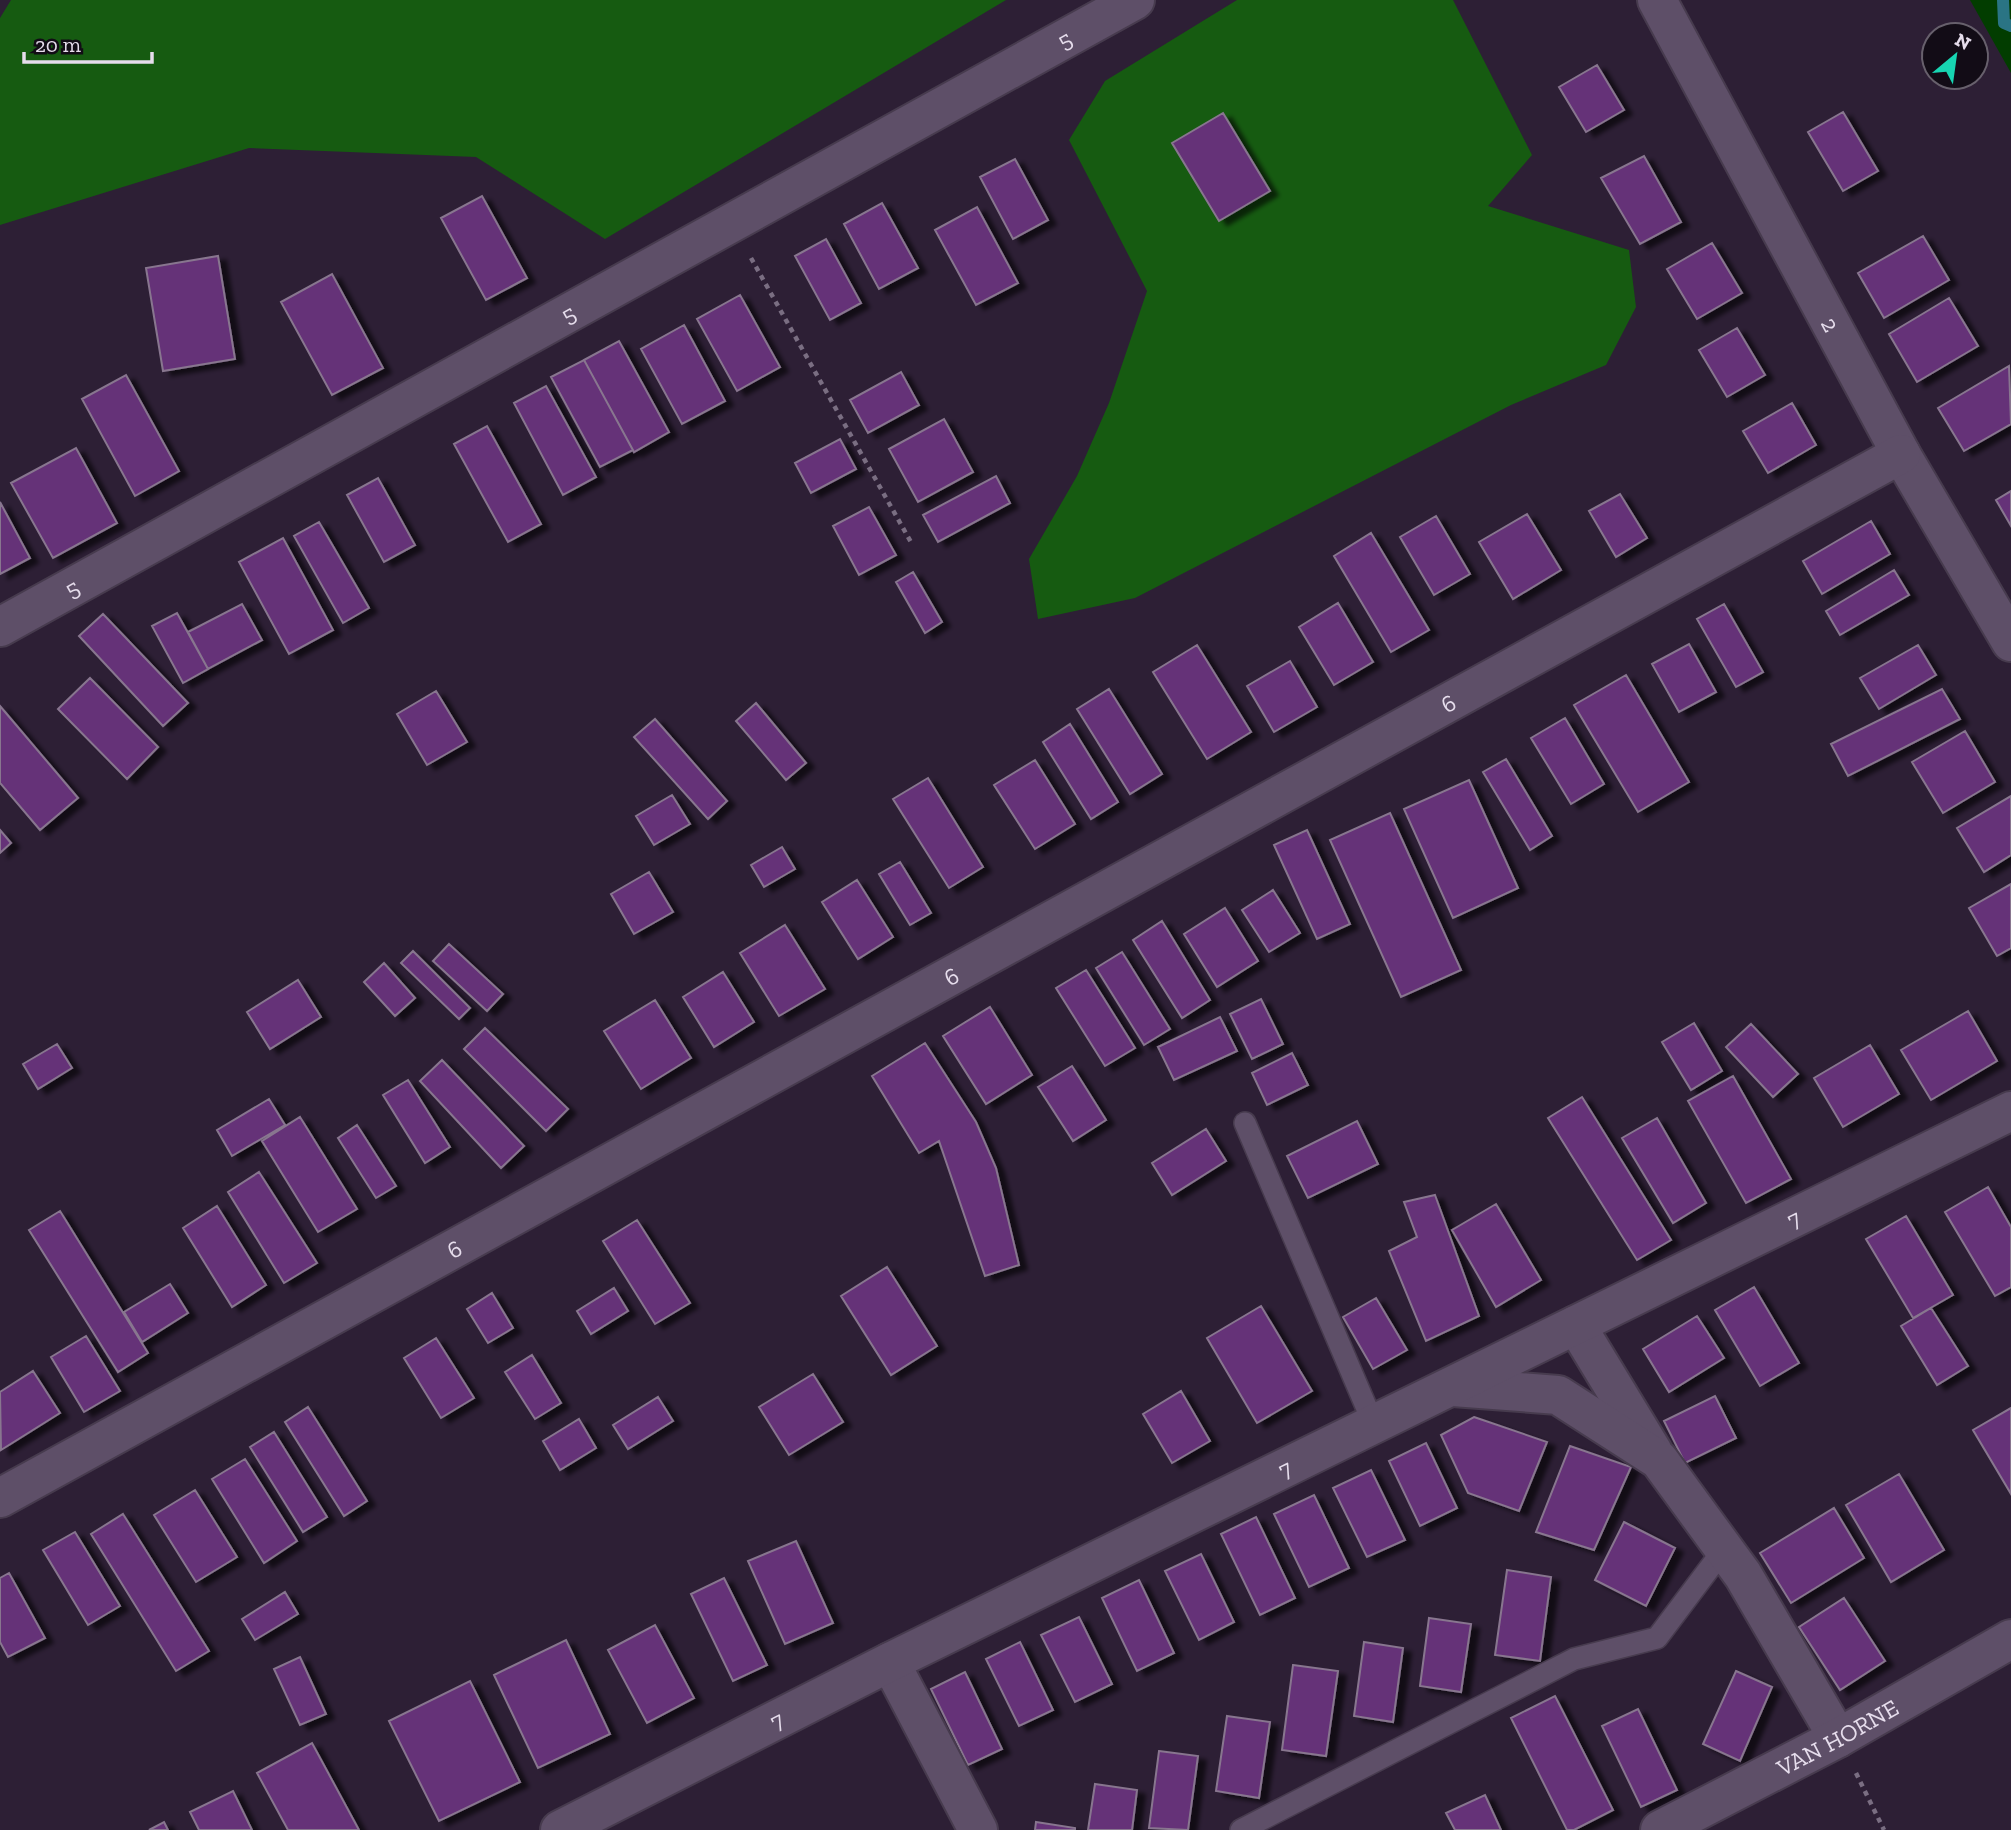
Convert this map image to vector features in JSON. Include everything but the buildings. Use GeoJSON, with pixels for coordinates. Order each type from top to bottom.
{"type":"FeatureCollection","features":[{"type":"Feature","properties":{"kind":"street","name":"5"},"geometry":{"type":"LineString","coordinates":[[0,627],[1135,0]]}},
{"type":"Feature","properties":{"kind":"street","name":"2"},"geometry":{"type":"LineString","coordinates":[[1657,0],[1901,454],[2011,642]]}},
{"type":"Feature","properties":{"kind":"street","name":"6"},"geometry":{"type":"LineString","coordinates":[[0,1498],[1901,454]]}},
{"type":"Feature","properties":{"kind":"street","name":"7"},"geometry":{"type":"LineString","coordinates":[[560,1830],[890,1662],[2011,1111]]}},
{"type":"Feature","properties":{"kind":"street"},"geometry":{"type":"LineString","coordinates":[[1576,1325],[1659,1460],[1743,1575],[1838,1738]]}},
{"type":"Feature","properties":{"kind":"street"},"geometry":{"type":"LineString","coordinates":[[1450,1387],[1558,1395],[1659,1460]]}},
{"type":"Feature","properties":{"kind":"street","name":"VAN HORNE"},"geometry":{"type":"LineString","coordinates":[[1660,1830],[1838,1738],[2011,1639]]}},
{"type":"Feature","properties":{"kind":"street"},"geometry":{"type":"LineString","coordinates":[[890,1662],[978,1830]]}},
{"type":"Feature","properties":{"kind":"lane"},"geometry":{"type":"LineString","coordinates":[[1245,1123],[1374,1425]]}},
{"type":"Feature","properties":{"kind":"lane"},"geometry":{"type":"LineString","coordinates":[[1255,1827],[1574,1659],[1657,1638],[1724,1549]]}},
{"type":"Feature","properties":{"kind":"path"},"geometry":{"type":"LineString","coordinates":[[731,223],[912,544]]}},
{"type":"Feature","properties":{"kind":"path"},"geometry":{"type":"LineString","coordinates":[[1838,1738],[1884,1830]]}},
{"type":"Feature","properties":{"kind":"green space"},"geometry":{"type":"Polygon","coordinates":[[[11,0],[1006,0],[605,239],[476,157],[249,148],[0,225],[0,18],[11,0]]]}},
{"type":"Feature","properties":{"kind":"green space"},"geometry":{"type":"Polygon","coordinates":[[[1237,0],[1453,0],[1532,155],[1488,206],[1629,250],[1636,307],[1606,365],[1511,405],[1135,598],[1038,619],[1029,559],[1077,476],[1109,403],[1147,291],[1069,140],[1105,81],[1237,0]]]}},
{"type":"Feature","properties":{"kind":"green space"},"geometry":{"type":"Polygon","coordinates":[[[1970,0],[2011,0],[2011,73],[1990,36],[1990,21],[1982,21],[1970,0]]]}},
{"type":"Feature","properties":{"kind":"waterway"},"geometry":{"type":"LineString","coordinates":[[2003,0],[2004,23],[2011,26]]}}]}
